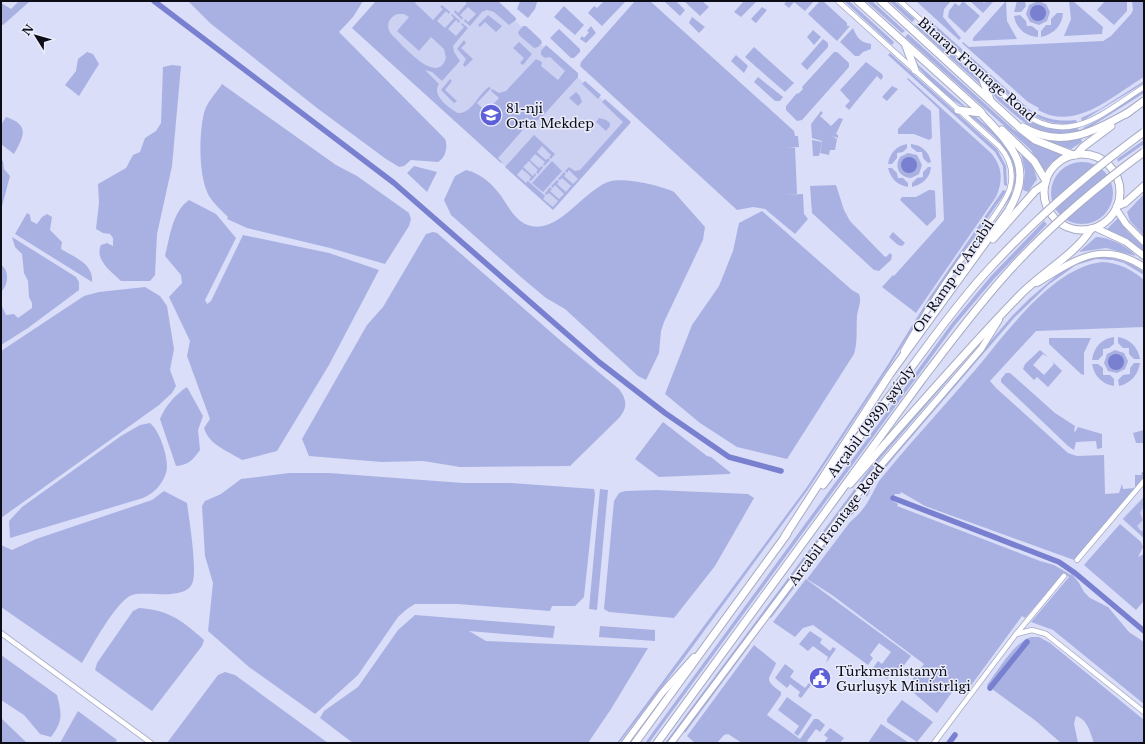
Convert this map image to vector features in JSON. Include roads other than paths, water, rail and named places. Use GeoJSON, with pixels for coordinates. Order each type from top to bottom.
{"type":"FeatureCollection","features":[{"type":"Feature","properties":{"kind":"main road"},"geometry":{"type":"LineString","coordinates":[[858,1],[1024,150],[1034,161],[1045,183]]}},
{"type":"Feature","properties":{"kind":"main road"},"geometry":{"type":"LineString","coordinates":[[881,1],[1035,140],[1075,155],[1089,155],[1101,160],[1111,169],[1118,180],[1120,193],[1116,207],[1108,220],[1093,228],[1080,230],[1069,228],[1059,223],[1051,216],[1046,206],[1044,195],[1045,183],[1056,164],[1075,155],[1083,147],[1144,101]]}},
{"type":"Feature","properties":{"kind":"main road"},"geometry":{"type":"LineString","coordinates":[[905,44],[915,70]]}},
{"type":"Feature","properties":{"kind":"main road"},"geometry":{"type":"LineString","coordinates":[[982,77],[990,100]]}},
{"type":"Feature","properties":{"kind":"main road"},"geometry":{"type":"LineString","coordinates":[[785,536],[890,374],[1017,197],[1021,179],[1019,160],[1015,152],[982,113],[958,110]]}},
{"type":"Feature","properties":{"kind":"main road"},"geometry":{"type":"LineString","coordinates":[[1002,111],[1025,128],[1036,133],[1061,138],[1082,135],[1129,112]]}},
{"type":"Feature","properties":{"kind":"main road","name":"Arçabil (1939) şaýoly"},"geometry":{"type":"LineString","coordinates":[[635,743],[785,536],[945,322],[989,270],[1044,213],[1076,185],[1144,132]]}},
{"type":"Feature","properties":{"kind":"main road","name":"Arçabil (1939) şaýoly"},"geometry":{"type":"LineString","coordinates":[[657,743],[921,381],[969,318],[1011,269],[1087,196],[1144,152]]}},
{"type":"Feature","properties":{"kind":"main road"},"geometry":{"type":"LineString","coordinates":[[962,274],[1038,187],[1045,183]]}},
{"type":"Feature","properties":{"kind":"main road"},"geometry":{"type":"LineString","coordinates":[[1116,207],[1125,203],[1144,186]]}},
{"type":"Feature","properties":{"kind":"main road"},"geometry":{"type":"LineString","coordinates":[[819,521],[1006,310],[1024,291],[1084,240],[1093,228]]}},
{"type":"Feature","properties":{"kind":"street"},"geometry":{"type":"LineString","coordinates":[[838,1],[958,110]]}},
{"type":"Feature","properties":{"kind":"street","name":"Bitarap Frontage Road"},"geometry":{"type":"LineString","coordinates":[[901,1],[982,77],[1030,118],[1045,125],[1056,127],[1086,123],[1144,87]]}},
{"type":"Feature","properties":{"kind":"street","name":"On Ramp to Arcabil"},"geometry":{"type":"LineString","coordinates":[[890,374],[919,323],[957,265],[1006,197],[1012,176],[1009,161],[1003,150],[958,110]]}},
{"type":"Feature","properties":{"kind":"street"},"geometry":{"type":"LineString","coordinates":[[1116,207],[1126,224],[1144,242]]}},
{"type":"Feature","properties":{"kind":"street"},"geometry":{"type":"LineString","coordinates":[[1093,228],[1126,242],[1144,256]]}},
{"type":"Feature","properties":{"kind":"street"},"geometry":{"type":"LineString","coordinates":[[1024,291],[1068,264],[1093,253],[1112,253],[1125,257],[1144,267]]}},
{"type":"Feature","properties":{"kind":"street","name":"Arcabil Frontage Road"},"geometry":{"type":"LineString","coordinates":[[671,743],[869,479],[981,349],[1006,310]]}},
{"type":"Feature","properties":{"kind":"street"},"geometry":{"type":"LineString","coordinates":[[1077,560],[1144,481]]}},
{"type":"Feature","properties":{"kind":"street"},"geometry":{"type":"LineString","coordinates":[[934,743],[1016,634],[1064,576]]}},
{"type":"Feature","properties":{"kind":"street"},"geometry":{"type":"LineString","coordinates":[[1016,634],[1032,630],[1046,634],[1144,712]]}},
{"type":"Feature","properties":{"kind":"street"},"geometry":{"type":"LineString","coordinates":[[1,633],[151,743]]}},
{"type":"Feature","properties":{"kind":"street"},"geometry":{"type":"LineString","coordinates":[[625,743],[662,693],[713,636]]}},
{"type":"Feature","properties":{"kind":"waterway"},"geometry":{"type":"LineString","coordinates":[[154,1],[394,183],[599,362],[665,413],[729,457],[781,471]]}},
{"type":"Feature","properties":{"kind":"waterway"},"geometry":{"type":"LineString","coordinates":[[893,498],[1059,562],[1075,573],[1144,631]]}},
{"type":"Feature","properties":{"kind":"waterway"},"geometry":{"type":"LineString","coordinates":[[990,688],[1027,642]]}},
{"type":"Feature","properties":{"kind":"waterway"},"geometry":{"type":"LineString","coordinates":[[949,743],[955,735]]}},
{"type":"Feature","properties":{"kind":"place","name":"81-nji Orta Mekdep"},"geometry":{"type":"Point","coordinates":[491,115]}},
{"type":"Feature","properties":{"kind":"place","name":"Türkmenistanyň Gurluşyk Ministrligi"},"geometry":{"type":"Point","coordinates":[820,678]}}]}
